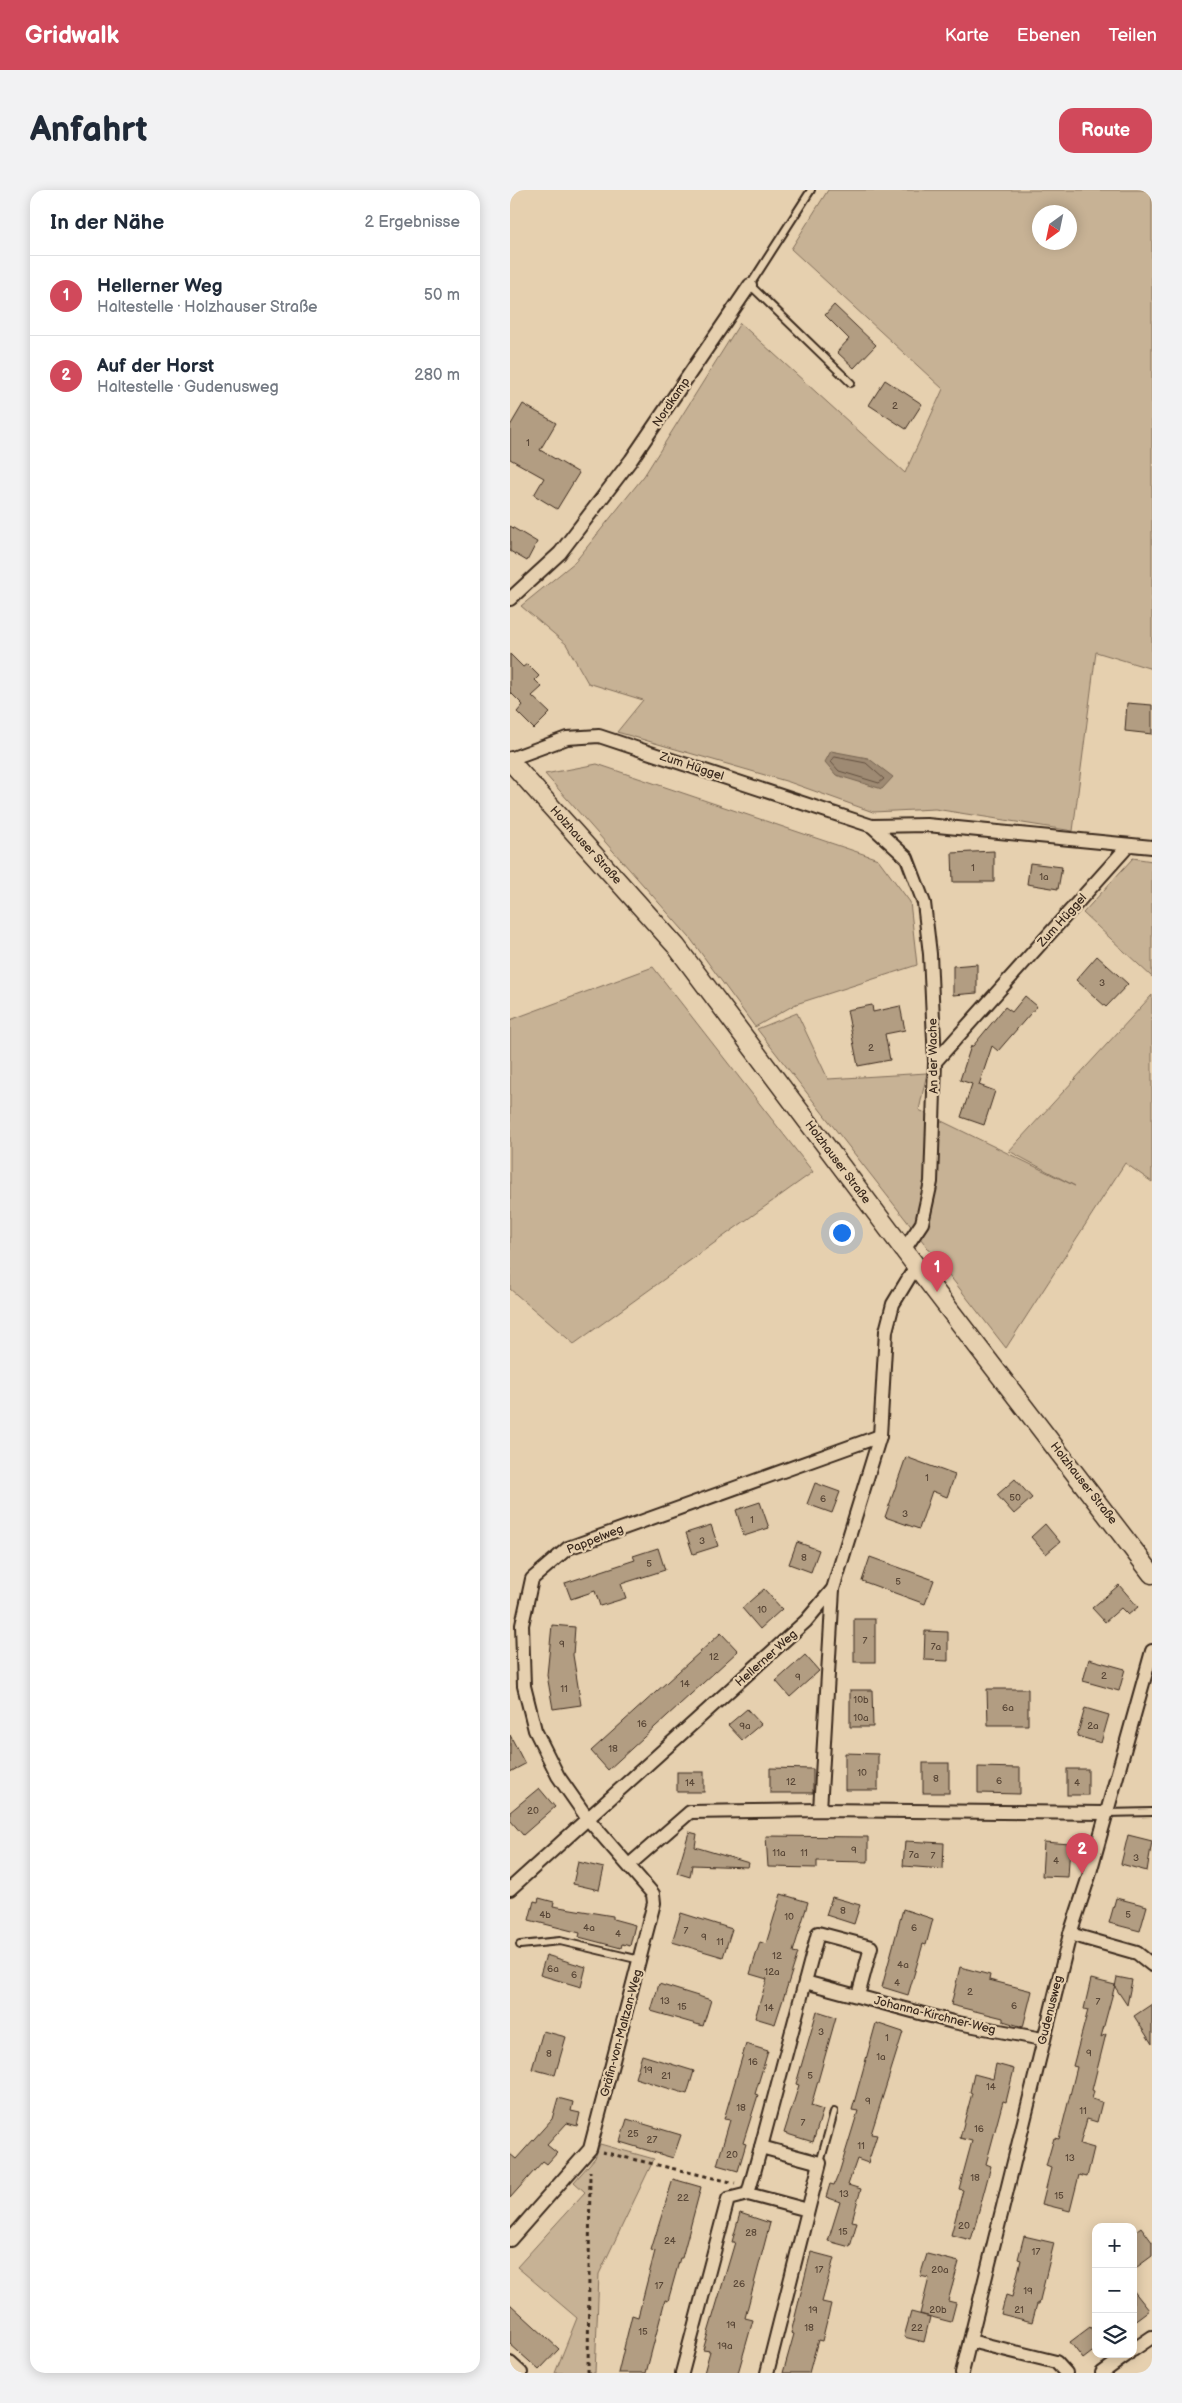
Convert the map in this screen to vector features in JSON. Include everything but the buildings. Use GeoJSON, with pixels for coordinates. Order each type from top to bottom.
{"type":"FeatureCollection","features":[{"type":"Feature","properties":{"kind":"street","name":"Nordkamp"},"geometry":{"type":"LineString","coordinates":[[510,599],[560,553],[631,460],[750,285]]}},
{"type":"Feature","properties":{"kind":"street","name":"Zum Hüggel"},"geometry":{"type":"LineString","coordinates":[[510,760],[567,738],[600,736],[872,826],[927,825],[1152,847]]}},
{"type":"Feature","properties":{"kind":"street","name":"Holzhauser Straße"},"geometry":{"type":"LineString","coordinates":[[510,760],[676,946],[916,1266],[1152,1574]]}},
{"type":"Feature","properties":{"kind":"street","name":"Zum Hüggel"},"geometry":{"type":"LineString","coordinates":[[872,826],[906,858]]}},
{"type":"Feature","properties":{"kind":"street","name":"Zum Hüggel"},"geometry":{"type":"LineString","coordinates":[[935,1062],[1129,845]]}},
{"type":"Feature","properties":{"kind":"street","name":"An der Wache"},"geometry":{"type":"LineString","coordinates":[[904,1250],[922,1223],[931,1182],[935,1062],[930,954],[924,903],[906,858]]}},
{"type":"Feature","properties":{"kind":"street","name":"Hellerner Weg"},"geometry":{"type":"LineString","coordinates":[[510,1889],[806,1620],[833,1589],[880,1436],[886,1331],[892,1304],[916,1266]]}},
{"type":"Feature","properties":{"kind":"street","name":"Pappelweg"},"geometry":{"type":"LineString","coordinates":[[588,1819],[558,1776],[535,1730],[524,1686],[522,1625],[532,1579],[568,1548],[880,1436]]}},
{"type":"Feature","properties":{"kind":"street"},"geometry":{"type":"LineString","coordinates":[[820,1810],[833,1589]]}},
{"type":"Feature","properties":{"kind":"street","name":"Gudenusweg"},"geometry":{"type":"LineString","coordinates":[[962,2373],[1042,2039],[1070,1934],[1089,1876],[1152,1651]]}},
{"type":"Feature","properties":{"kind":"street"},"geometry":{"type":"LineString","coordinates":[[629,1865],[690,1812],[820,1810],[1106,1813]]}},
{"type":"Feature","properties":{"kind":"street","name":"Gräfin-von-Maltzan-Weg"},"geometry":{"type":"LineString","coordinates":[[510,2240],[590,2149],[654,1903],[653,1894],[588,1819]]}},
{"type":"Feature","properties":{"kind":"street","name":"Johanna-Kirchner-Weg"},"geometry":{"type":"LineString","coordinates":[[749,2190],[818,1933],[871,1948],[858,1996]]}},
{"type":"Feature","properties":{"kind":"street"},"geometry":{"type":"LineString","coordinates":[[1070,1934],[1137,1953],[1152,1965]]}},
{"type":"Feature","properties":{"kind":"street","name":"Johanna-Kirchner-Weg"},"geometry":{"type":"LineString","coordinates":[[805,1982],[953,2022],[1042,2039]]}},
{"type":"Feature","properties":{"kind":"street"},"geometry":{"type":"LineString","coordinates":[[761,2147],[820,2163],[768,2373]]}},
{"type":"Feature","properties":{"kind":"street"},"geometry":{"type":"LineString","coordinates":[[682,2373],[728,2199],[749,2190],[808,2210]]}},
{"type":"Feature","properties":{"kind":"street"},"geometry":{"type":"LineString","coordinates":[[1137,2347],[1152,2337]]}},
{"type":"Feature","properties":{"kind":"street"},"geometry":{"type":"LineString","coordinates":[[970,2341],[1056,2362],[1066,2373]]}},
{"type":"Feature","properties":{"kind":"street"},"geometry":{"type":"LineString","coordinates":[[1102,2373],[1123,2358]]}},
{"type":"Feature","properties":{"kind":"street"},"geometry":{"type":"LineString","coordinates":[[510,2363],[521,2373]]}},
{"type":"Feature","properties":{"kind":"lane","name":"Nordkamp"},"geometry":{"type":"LineString","coordinates":[[750,285],[811,190]]}},
{"type":"Feature","properties":{"kind":"lane"},"geometry":{"type":"LineString","coordinates":[[750,285],[852,383]]}},
{"type":"Feature","properties":{"kind":"lane"},"geometry":{"type":"LineString","coordinates":[[1106,1813],[1152,1812]]}},
{"type":"Feature","properties":{"kind":"lane"},"geometry":{"type":"LineString","coordinates":[[520,1945],[560,1941],[640,1960]]}},
{"type":"Feature","properties":{"kind":"lane"},"geometry":{"type":"LineString","coordinates":[[820,2163],[834,2112]]}},
{"type":"Feature","properties":{"kind":"path"},"geometry":{"type":"LineString","coordinates":[[588,2373],[590,2149],[749,2190]]}},
{"type":"Feature","properties":{"kind":"shaded area"},"geometry":{"type":"Polygon","coordinates":[[[828,190],[1152,190],[1152,669],[1096,652],[1073,831],[935,809],[873,812],[789,782],[617,732],[643,700],[588,683],[566,644],[521,606],[575,562],[644,476],[740,323],[905,473],[943,389],[791,249],[828,190]]]}},
{"type":"Feature","properties":{"kind":"shaded area"},"geometry":{"type":"Polygon","coordinates":[[[597,764],[878,859],[910,902],[917,965],[796,1004],[755,1027],[690,938],[545,774],[597,764]]]}},
{"type":"Feature","properties":{"kind":"shaded area"},"geometry":{"type":"Polygon","coordinates":[[[1133,858],[1152,861],[1152,977],[1083,913],[1133,858]]]}},
{"type":"Feature","properties":{"kind":"shaded area"},"geometry":{"type":"Polygon","coordinates":[[[653,967],[813,1172],[574,1344],[510,1289],[510,1020],[653,967]]]}},
{"type":"Feature","properties":{"kind":"shaded area"},"geometry":{"type":"Polygon","coordinates":[[[1152,995],[1152,1182],[1125,1163],[1006,1348],[757,1029],[797,1013],[828,1079],[927,1073],[919,1110],[1075,1186],[1009,1151],[1152,995]]]}},
{"type":"Feature","properties":{"kind":"shaded area"},"geometry":{"type":"Polygon","coordinates":[[[600,2144],[654,2159],[599,2274],[595,2373],[555,2373],[577,2318],[517,2267],[585,2192],[574,2182],[595,2158],[600,2144]]]}},
{"type":"Feature","properties":{"kind":"water"},"geometry":{"type":"Polygon","coordinates":[[[831,751],[868,758],[893,777],[882,789],[836,775],[825,762],[831,751]]]}},
{"type":"Feature","properties":{"kind":"place","name":"Hellerner Weg"},"geometry":{"type":"Point","coordinates":[937,1292]}},
{"type":"Feature","properties":{"kind":"place","name":"Auf der Horst"},"geometry":{"type":"Point","coordinates":[1082,1874]}}]}
